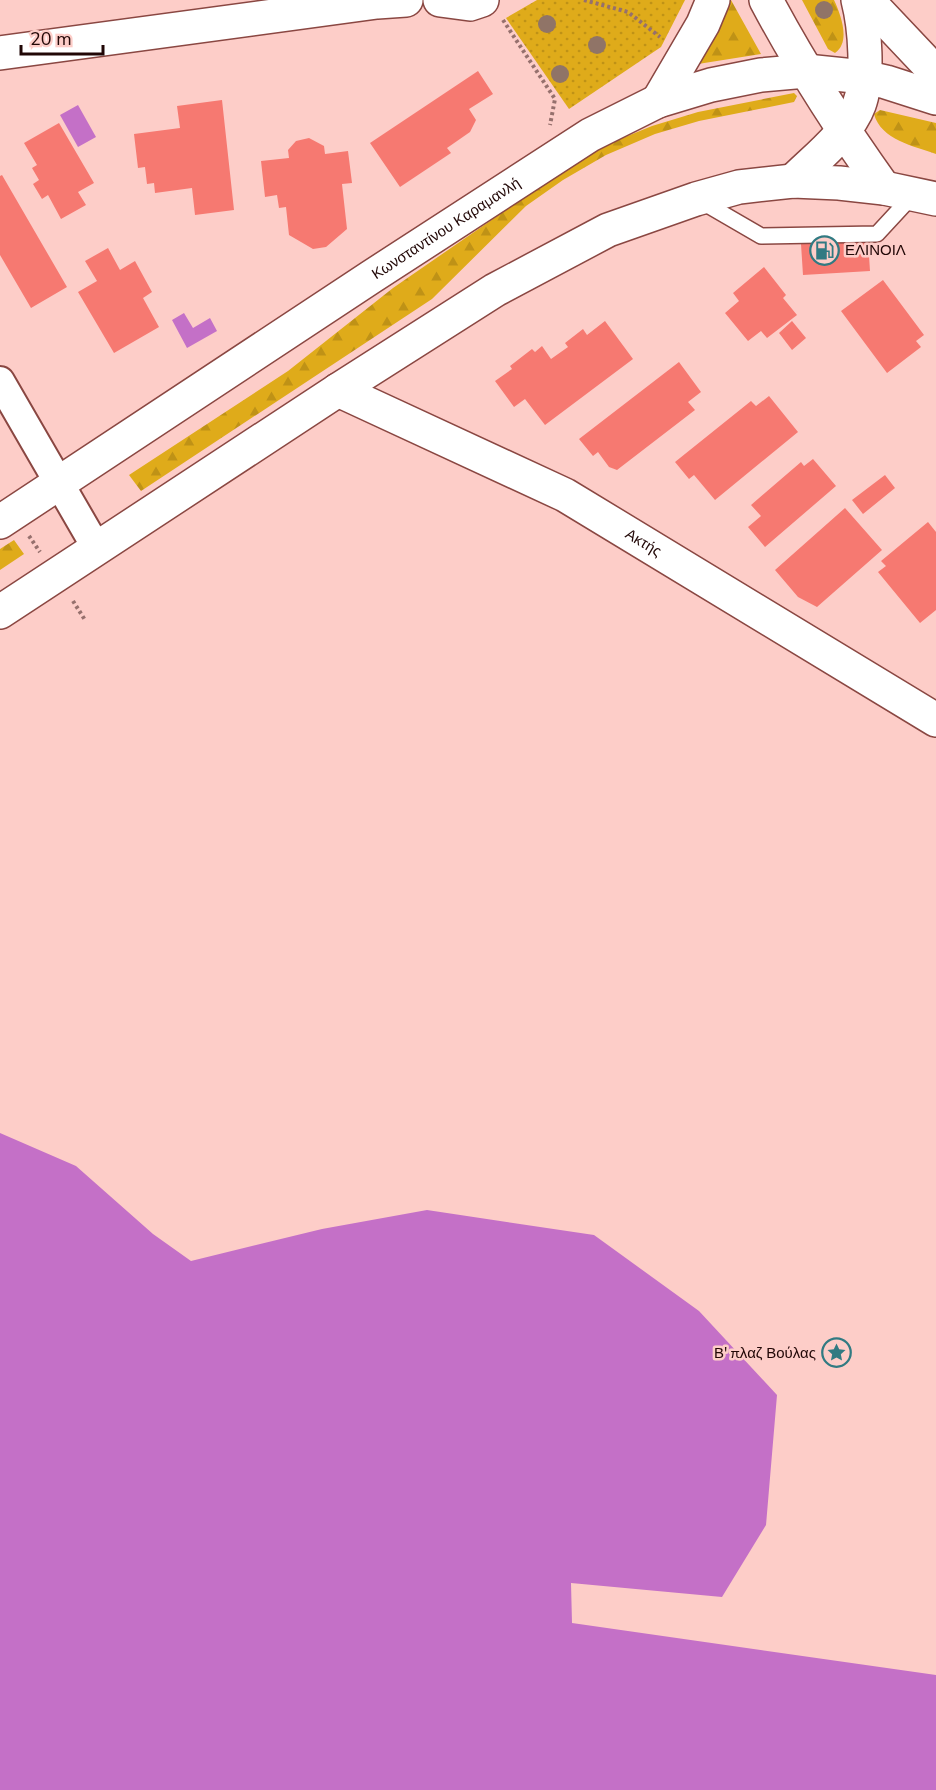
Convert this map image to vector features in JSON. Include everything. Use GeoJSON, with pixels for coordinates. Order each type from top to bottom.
{"type":"FeatureCollection","features":[{"type":"Feature","properties":{"kind":"main road"},"geometry":{"type":"LineString","coordinates":[[0,53],[406,0]]}},
{"type":"Feature","properties":{"kind":"main road"},"geometry":{"type":"LineString","coordinates":[[440,0],[491,8]]}},
{"type":"Feature","properties":{"kind":"main road"},"geometry":{"type":"LineString","coordinates":[[657,101],[698,34],[713,0]]}},
{"type":"Feature","properties":{"kind":"main road"},"geometry":{"type":"LineString","coordinates":[[766,0],[843,131],[911,194]]}},
{"type":"Feature","properties":{"kind":"main road"},"geometry":{"type":"LineString","coordinates":[[793,181],[843,131],[859,105],[864,77],[864,44],[858,0]]}},
{"type":"Feature","properties":{"kind":"main road"},"geometry":{"type":"LineString","coordinates":[[867,0],[936,73]]}},
{"type":"Feature","properties":{"kind":"main road","name":"Κωνσταντίνου Καραμανλή"},"geometry":{"type":"LineString","coordinates":[[0,522],[590,135],[657,101],[711,85],[761,75],[806,71],[864,77],[936,98]]}},
{"type":"Feature","properties":{"kind":"main road"},"geometry":{"type":"LineString","coordinates":[[0,612],[96,547],[495,290],[608,230],[696,199],[739,187],[793,181],[839,183],[911,194]]}},
{"type":"Feature","properties":{"kind":"main road","name":"Ακτής"},"geometry":{"type":"LineString","coordinates":[[338,390],[565,495],[936,720]]}},
{"type":"Feature","properties":{"kind":"street"},"geometry":{"type":"LineString","coordinates":[[0,381],[96,547]]}},
{"type":"Feature","properties":{"kind":"lane"},"geometry":{"type":"LineString","coordinates":[[696,199],[762,236],[877,234],[911,194]]}},
{"type":"Feature","properties":{"kind":"path"},"geometry":{"type":"LineString","coordinates":[[584,0],[628,12],[668,43]]}},
{"type":"Feature","properties":{"kind":"path"},"geometry":{"type":"LineString","coordinates":[[491,8],[555,99],[549,128]]}},
{"type":"Feature","properties":{"kind":"green space"},"geometry":{"type":"Polygon","coordinates":[[[537,0],[685,0],[661,47],[569,109],[506,18],[537,0]]]}},
{"type":"Feature","properties":{"kind":"green space"},"geometry":{"type":"Polygon","coordinates":[[[731,0],[761,54],[698,64],[727,2],[731,0]]]}},
{"type":"Feature","properties":{"kind":"green space"},"geometry":{"type":"Polygon","coordinates":[[[802,0],[834,0],[842,20],[844,35],[840,48],[835,53],[828,49],[802,0]]]}},
{"type":"Feature","properties":{"kind":"green space"},"geometry":{"type":"Polygon","coordinates":[[[794,93],[797,96],[794,102],[699,121],[655,134],[606,155],[563,180],[526,206],[432,299],[141,491],[129,475],[288,371],[393,288],[558,174],[603,146],[652,126],[698,112],[794,93]]]}},
{"type":"Feature","properties":{"kind":"green space"},"geometry":{"type":"Polygon","coordinates":[[[880,110],[936,123],[936,154],[891,136],[878,123],[874,114],[880,110]]]}},
{"type":"Feature","properties":{"kind":"green space"},"geometry":{"type":"Polygon","coordinates":[[[14,540],[24,554],[0,570],[0,549],[14,540]]]}},
{"type":"Feature","properties":{"kind":"shaded area"},"geometry":{"type":"Polygon","coordinates":[[[78,105],[96,137],[78,147],[60,115],[78,105]]]}},
{"type":"Feature","properties":{"kind":"shaded area"},"geometry":{"type":"Polygon","coordinates":[[[184,313],[193,328],[210,318],[217,331],[187,348],[172,320],[184,313]]]}},
{"type":"Feature","properties":{"kind":"shaded area"},"geometry":{"type":"Polygon","coordinates":[[[0,1133],[76,1166],[153,1234],[191,1261],[322,1229],[427,1210],[594,1235],[699,1311],[777,1395],[766,1525],[722,1597],[571,1583],[572,1623],[936,1675],[936,1790],[0,1790],[0,1133]]]}},
{"type":"Feature","properties":{"kind":"building"},"geometry":{"type":"Polygon","coordinates":[[[478,71],[493,94],[469,109],[476,120],[470,132],[447,148],[451,153],[400,187],[370,143],[478,71]]]}},
{"type":"Feature","properties":{"kind":"building"},"geometry":{"type":"Polygon","coordinates":[[[222,100],[234,210],[195,215],[192,188],[155,193],[154,183],[147,184],[145,167],[138,168],[134,134],[180,128],[177,106],[222,100]]]}},
{"type":"Feature","properties":{"kind":"building"},"geometry":{"type":"Polygon","coordinates":[[[59,123],[94,183],[78,192],[86,205],[61,219],[48,195],[42,199],[33,184],[39,180],[32,168],[37,165],[24,143],[59,123]]]}},
{"type":"Feature","properties":{"kind":"building"},"geometry":{"type":"Polygon","coordinates":[[[309,138],[324,146],[325,154],[348,151],[352,183],[342,184],[347,229],[326,247],[313,249],[289,235],[286,207],[279,208],[277,195],[265,197],[261,161],[289,158],[288,150],[296,141],[309,138]]]}},
{"type":"Feature","properties":{"kind":"building"},"geometry":{"type":"Polygon","coordinates":[[[2,175],[67,287],[31,308],[0,255],[0,176],[2,175]]]}},
{"type":"Feature","properties":{"kind":"building"},"geometry":{"type":"Polygon","coordinates":[[[868,240],[870,271],[803,275],[801,244],[868,240]]]}},
{"type":"Feature","properties":{"kind":"building"},"geometry":{"type":"Polygon","coordinates":[[[108,248],[120,270],[135,261],[152,292],[143,298],[159,327],[114,353],[78,292],[97,281],[85,261],[108,248]]]}},
{"type":"Feature","properties":{"kind":"building"},"geometry":{"type":"Polygon","coordinates":[[[764,267],[786,295],[783,298],[797,315],[767,338],[761,331],[748,341],[725,313],[739,301],[733,293],[764,267]]]}},
{"type":"Feature","properties":{"kind":"building"},"geometry":{"type":"Polygon","coordinates":[[[883,280],[924,335],[916,341],[921,347],[887,373],[841,311],[883,280]]]}},
{"type":"Feature","properties":{"kind":"building"},"geometry":{"type":"Polygon","coordinates":[[[605,321],[633,359],[545,425],[525,399],[514,407],[495,381],[512,369],[510,366],[532,349],[535,352],[542,346],[551,359],[568,347],[565,343],[583,329],[587,335],[605,321]]]}},
{"type":"Feature","properties":{"kind":"building"},"geometry":{"type":"Polygon","coordinates":[[[792,321],[806,338],[792,350],[779,333],[792,321]]]}},
{"type":"Feature","properties":{"kind":"building"},"geometry":{"type":"Polygon","coordinates":[[[679,362],[701,392],[688,402],[695,410],[617,470],[609,467],[598,452],[593,456],[579,439],[679,362]]]}},
{"type":"Feature","properties":{"kind":"building"},"geometry":{"type":"Polygon","coordinates":[[[769,396],[798,432],[715,500],[694,475],[689,479],[675,462],[751,401],[756,406],[769,396]]]}},
{"type":"Feature","properties":{"kind":"building"},"geometry":{"type":"Polygon","coordinates":[[[813,459],[836,486],[765,547],[748,527],[761,516],[751,505],[801,462],[804,466],[813,459]]]}},
{"type":"Feature","properties":{"kind":"building"},"geometry":{"type":"Polygon","coordinates":[[[885,475],[895,488],[863,514],[852,500],[885,475]]]}},
{"type":"Feature","properties":{"kind":"building"},"geometry":{"type":"Polygon","coordinates":[[[845,508],[882,550],[817,607],[798,597],[775,570],[845,508]]]}},
{"type":"Feature","properties":{"kind":"building"},"geometry":{"type":"Polygon","coordinates":[[[928,522],[936,532],[936,610],[920,623],[878,572],[886,566],[881,561],[928,522]]]}},
{"type":"Feature","properties":{"kind":"place","name":"ΕΛΙΝΟΙΛ"},"geometry":{"type":"Point","coordinates":[824,250]}},
{"type":"Feature","properties":{"kind":"place","name":"Β' πλαζ Βούλας"},"geometry":{"type":"Point","coordinates":[837,1353]}}]}
